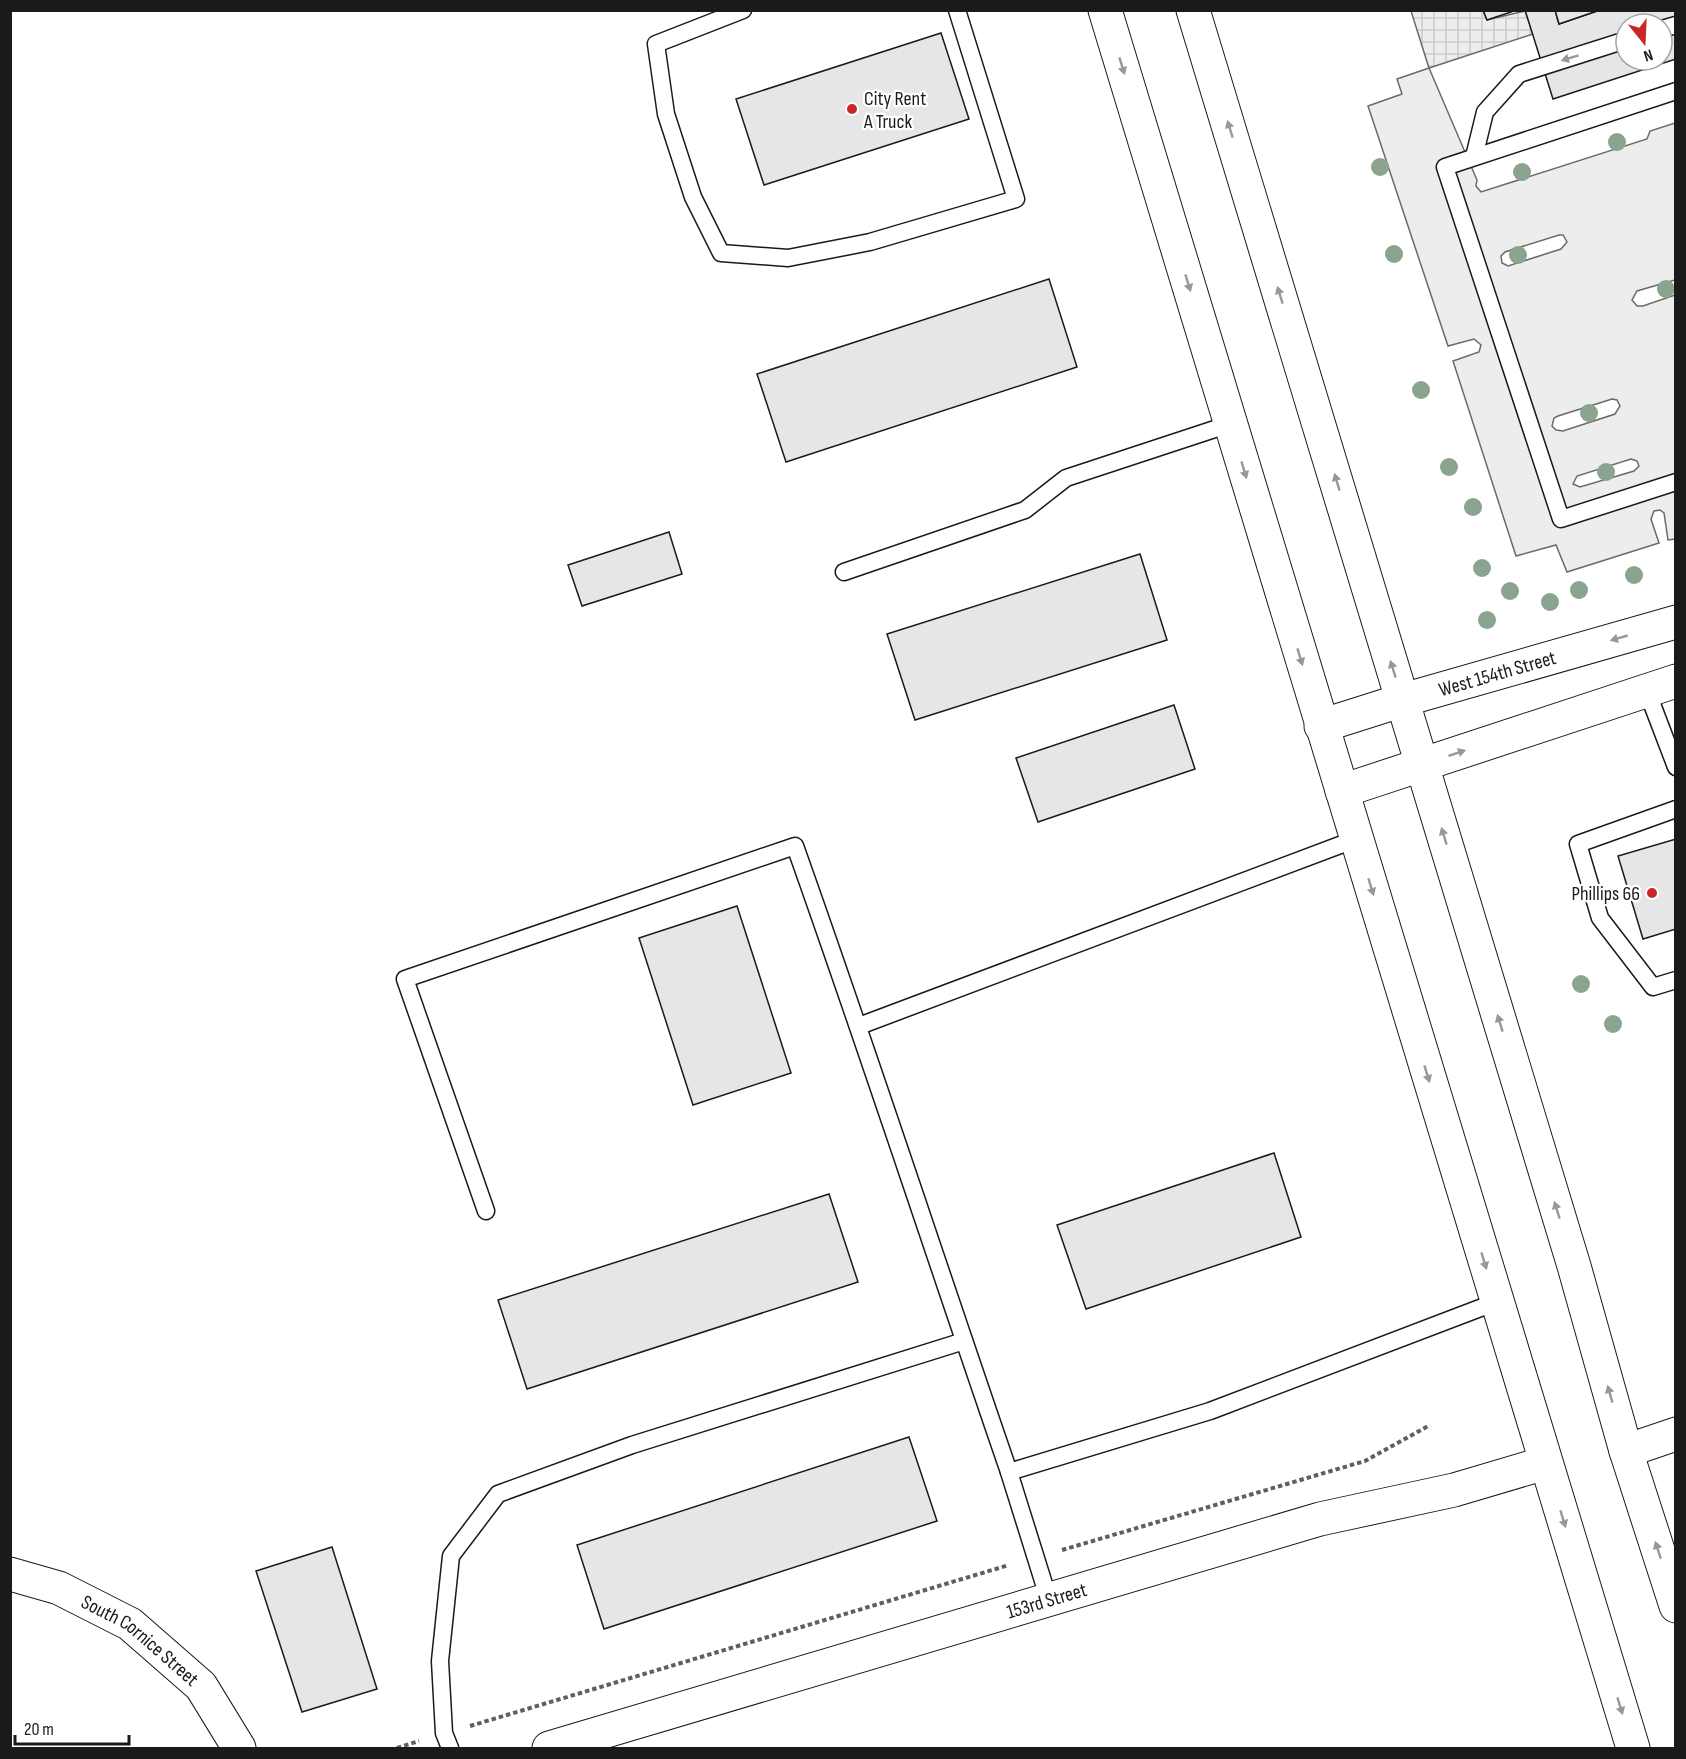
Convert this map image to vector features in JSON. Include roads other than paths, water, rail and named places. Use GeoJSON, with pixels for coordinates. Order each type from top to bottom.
{"type":"FeatureCollection","features":[{"type":"Feature","properties":{"kind":"main road"},"geometry":{"type":"LineString","coordinates":[[1105,10],[1633,1749]]}},
{"type":"Feature","properties":{"kind":"main road"},"geometry":{"type":"LineString","coordinates":[[1193,10],[1570,1254],[1626,1450],[1676,1606]]}},
{"type":"Feature","properties":{"kind":"main road","name":"West 154th Street"},"geometry":{"type":"LineString","coordinates":[[1322,726],[1403,700],[1676,622]]}},
{"type":"Feature","properties":{"kind":"main road"},"geometry":{"type":"LineString","coordinates":[[1342,791],[1661,686]]}},
{"type":"Feature","properties":{"kind":"main road"},"geometry":{"type":"LineString","coordinates":[[1626,1450],[1676,1434]]}},
{"type":"Feature","properties":{"kind":"main road","name":"153rd Street"},"geometry":{"type":"LineString","coordinates":[[549,1749],[587,1743],[1320,1519],[1454,1490],[1545,1463]]}},
{"type":"Feature","properties":{"kind":"main road","name":"South Cornice Street"},"geometry":{"type":"LineString","coordinates":[[10,1574],[59,1588],[130,1624],[201,1686],[239,1749]]}},
{"type":"Feature","properties":{"kind":"lane"},"geometry":{"type":"LineString","coordinates":[[743,10],[656,45],[666,114],[693,197],[721,253],[788,258],[870,242],[1016,199],[957,10]]}},
{"type":"Feature","properties":{"kind":"lane"},"geometry":{"type":"LineString","coordinates":[[1474,157],[1485,112],[1519,74],[1614,44]]}},
{"type":"Feature","properties":{"kind":"lane"},"geometry":{"type":"LineString","coordinates":[[1676,91],[1445,167],[1561,519],[1676,482]]}},
{"type":"Feature","properties":{"kind":"lane"},"geometry":{"type":"LineString","coordinates":[[844,572],[1025,510],[1066,478],[1230,424]]}},
{"type":"Feature","properties":{"kind":"lane"},"geometry":{"type":"LineString","coordinates":[[1661,686],[1676,767]]}},
{"type":"Feature","properties":{"kind":"lane"},"geometry":{"type":"LineString","coordinates":[[1676,809],[1578,844],[1600,918],[1653,987],[1676,980]]}},
{"type":"Feature","properties":{"kind":"lane"},"geometry":{"type":"LineString","coordinates":[[859,1026],[1356,839]]}},
{"type":"Feature","properties":{"kind":"lane"},"geometry":{"type":"LineString","coordinates":[[486,1211],[405,979],[795,846],[859,1026],[893,1136],[1009,1472],[1049,1600]]}},
{"type":"Feature","properties":{"kind":"lane"},"geometry":{"type":"LineString","coordinates":[[1009,1472],[1210,1411],[1496,1302]]}},
{"type":"Feature","properties":{"kind":"lane"},"geometry":{"type":"LineString","coordinates":[[447,1741],[440,1662],[451,1556],[498,1494],[632,1445],[964,1341]]}},
{"type":"Feature","properties":{"kind":"place","name":"City Rent A Truck"},"geometry":{"type":"Point","coordinates":[852,109]}},
{"type":"Feature","properties":{"kind":"place","name":"Phillips 66"},"geometry":{"type":"Point","coordinates":[1652,893]}}]}
